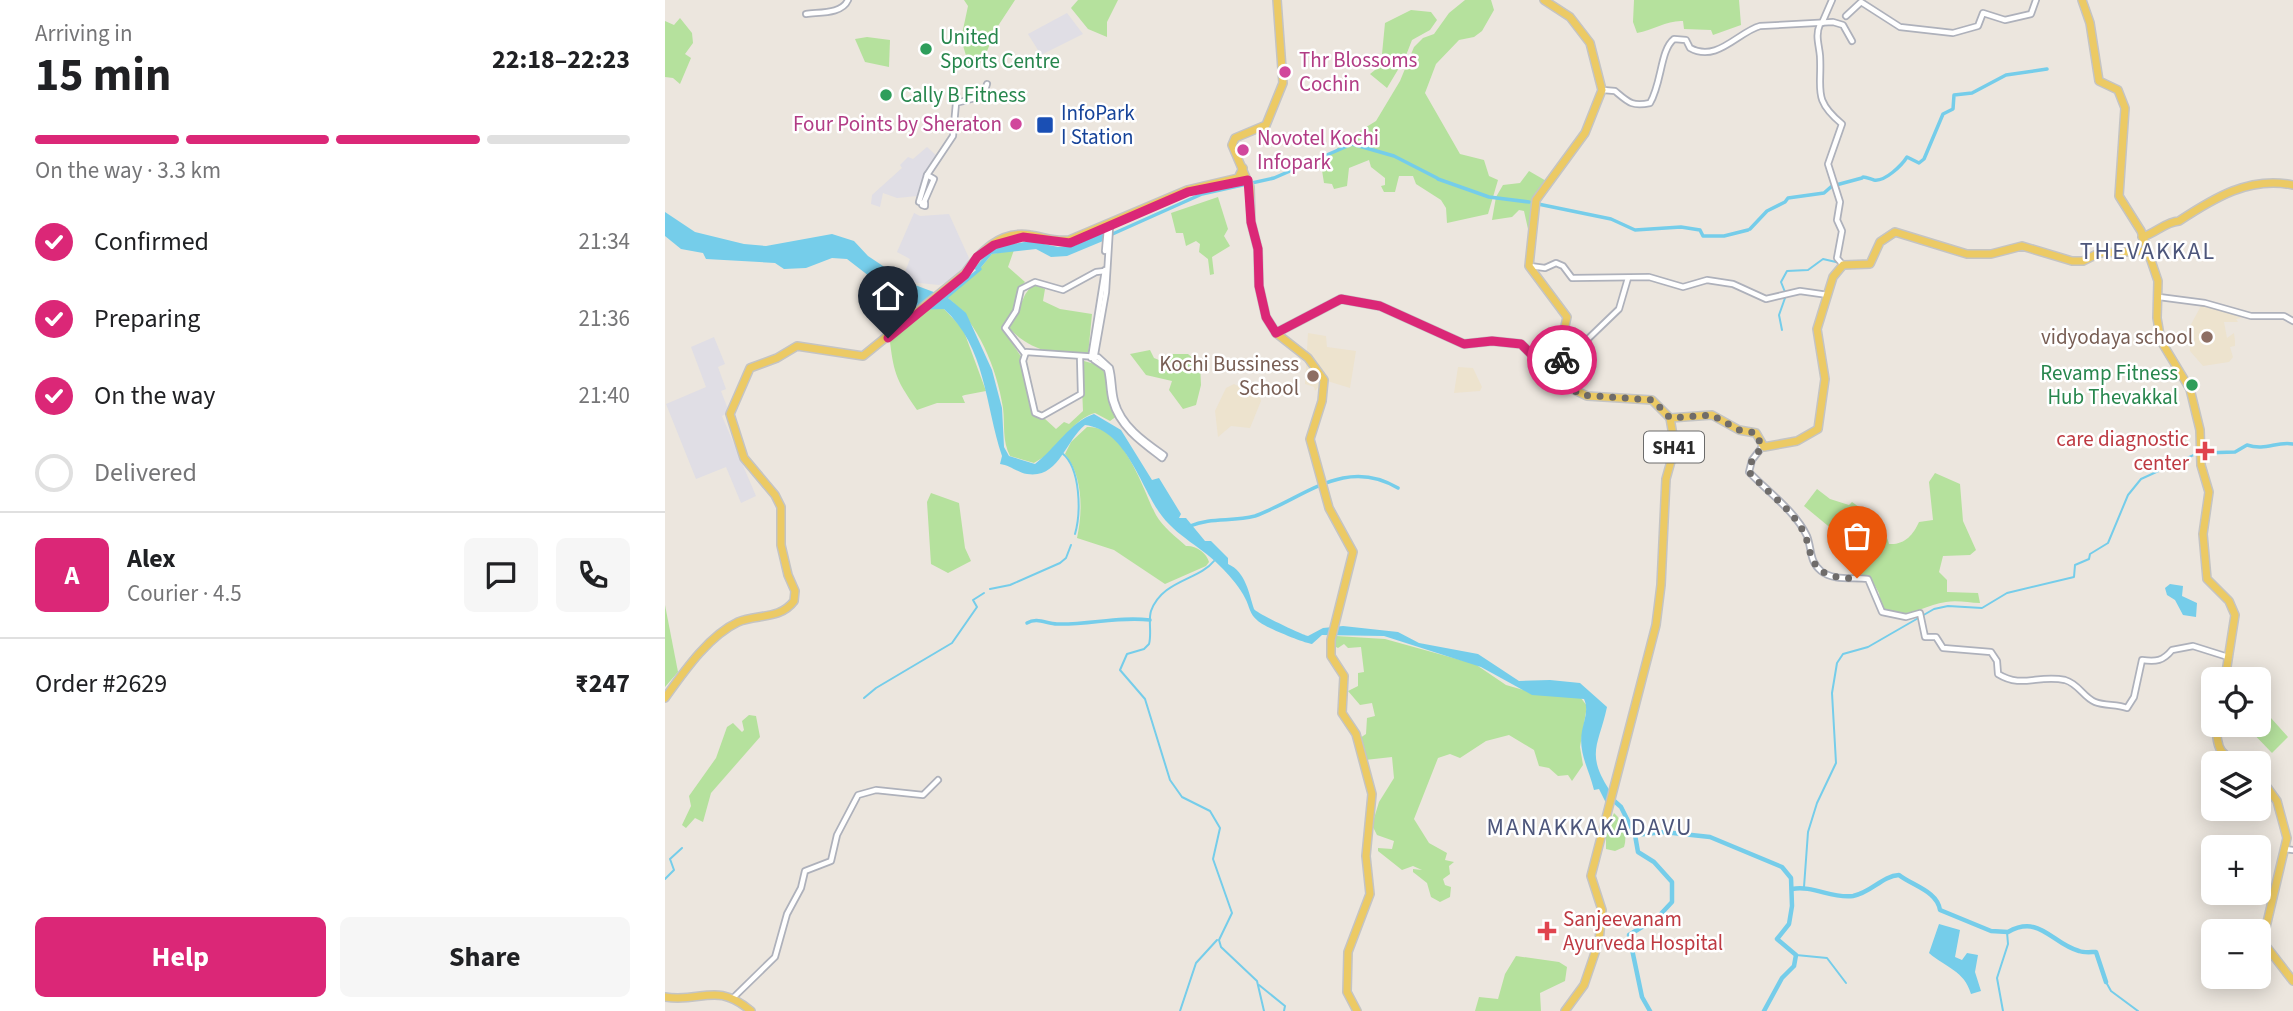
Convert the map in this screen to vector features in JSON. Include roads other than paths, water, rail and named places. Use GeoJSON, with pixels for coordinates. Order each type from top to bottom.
{"type":"FeatureCollection","features":[{"type":"Feature","properties":{"kind":"main road"},"geometry":{"type":"LineString","coordinates":[[1277,0],[1283,86],[1266,125],[1233,141],[1246,178],[1251,222],[1258,249],[1259,286],[1266,317],[1276,333],[1308,358],[1324,380],[1322,401],[1310,439],[1332,518],[1353,552],[1332,624],[1331,656],[1343,671],[1342,713],[1356,734],[1373,794],[1366,850],[1368,898],[1348,952],[1347,992],[1357,1011]]}},
{"type":"Feature","properties":{"kind":"main road"},"geometry":{"type":"LineString","coordinates":[[1529,267],[1536,200],[1586,132],[1602,90],[1590,43],[1570,17],[1545,0]]}},
{"type":"Feature","properties":{"kind":"main road"},"geometry":{"type":"LineString","coordinates":[[2082,3],[2099,81],[2118,90],[2125,108],[2119,196],[2142,237],[2158,281],[2157,318],[2161,341],[2190,389],[2200,430],[2201,465],[2209,492],[2203,534],[2205,570],[2207,579],[2229,601],[2235,615],[2227,667]]}},
{"type":"Feature","properties":{"kind":"main road"},"geometry":{"type":"LineString","coordinates":[[665,698],[690,666],[730,627],[740,621],[784,610],[794,601],[795,591],[787,575],[781,545],[781,507],[775,495],[744,458],[730,414],[750,368],[770,362],[797,346],[854,357],[863,356],[954,284],[968,272],[977,257],[994,245],[1023,237],[1066,243],[1108,229],[1188,192],[1246,178]]}},
{"type":"Feature","properties":{"kind":"main road"},"geometry":{"type":"LineString","coordinates":[[954,284],[967,271],[975,256],[992,243],[1025,234],[1056,241],[1069,240],[1187,190],[1246,178]]}},
{"type":"Feature","properties":{"kind":"main road"},"geometry":{"type":"LineString","coordinates":[[2142,237],[2158,232],[2170,222],[2179,221],[2244,185],[2272,182],[2293,185]]}},
{"type":"Feature","properties":{"kind":"main road"},"geometry":{"type":"LineString","coordinates":[[1670,418],[1695,414],[1714,415],[1739,430],[1756,433],[1762,447],[1797,441],[1820,426],[1825,372],[1817,329],[1835,274],[1840,263],[1870,264],[1880,242],[1895,232],[1967,254],[1991,254],[2022,246],[2073,261],[2083,261],[2099,253],[2147,251]]}},
{"type":"Feature","properties":{"kind":"main road","name":"SH41"},"geometry":{"type":"LineString","coordinates":[[1529,267],[1567,317],[1563,381],[1571,391],[1587,396],[1653,400],[1670,418],[1675,447],[1666,479],[1659,608],[1639,698],[1591,876],[1602,910],[1599,941],[1584,985],[1565,1011]]}},
{"type":"Feature","properties":{"kind":"main road"},"geometry":{"type":"LineString","coordinates":[[1276,333],[1341,299],[1380,306],[1464,344],[1515,342],[1527,348],[1539,362],[1563,362]]}},
{"type":"Feature","properties":{"kind":"main road"},"geometry":{"type":"LineString","coordinates":[[2271,793],[2279,805],[2289,849],[2266,927],[2266,946],[2293,981]]}},
{"type":"Feature","properties":{"kind":"main road"},"geometry":{"type":"LineString","coordinates":[[665,997],[697,999],[712,992],[733,999],[751,1011]]}},
{"type":"Feature","properties":{"kind":"street"},"geometry":{"type":"LineString","coordinates":[[806,14],[837,10],[845,7],[848,0]]}},
{"type":"Feature","properties":{"kind":"street"},"geometry":{"type":"LineString","coordinates":[[1832,0],[1821,24],[1817,43],[1820,56],[1820,98],[1827,113],[1842,124],[1828,164],[1840,202],[1837,220],[1842,231],[1840,263]]}},
{"type":"Feature","properties":{"kind":"street"},"geometry":{"type":"LineString","coordinates":[[1846,16],[1861,2],[1899,27],[1953,33],[1978,26],[1983,13],[2005,20],[2031,14],[2036,0]]}},
{"type":"Feature","properties":{"kind":"street"},"geometry":{"type":"LineString","coordinates":[[1602,90],[1615,91],[1625,101],[1636,106],[1650,103],[1660,86],[1668,44],[1674,38],[1686,40],[1690,48],[1702,51],[1733,43],[1750,29],[1760,26],[1833,22],[1843,25],[1852,41]]}},
{"type":"Feature","properties":{"kind":"street"},"geometry":{"type":"LineString","coordinates":[[938,172],[921,203],[927,175],[953,136],[956,103],[983,96],[987,84]]}},
{"type":"Feature","properties":{"kind":"street"},"geometry":{"type":"LineString","coordinates":[[927,175],[934,179]]}},
{"type":"Feature","properties":{"kind":"street"},"geometry":{"type":"LineString","coordinates":[[1092,358],[1106,292],[1108,229]]}},
{"type":"Feature","properties":{"kind":"street"},"geometry":{"type":"LineString","coordinates":[[1092,358],[1107,252]]}},
{"type":"Feature","properties":{"kind":"street"},"geometry":{"type":"LineString","coordinates":[[1529,267],[1545,268],[1556,263],[1563,266],[1572,278],[1657,278],[1683,287],[1707,280],[1733,284],[1766,299],[1800,290],[1828,295]]}},
{"type":"Feature","properties":{"kind":"street"},"geometry":{"type":"LineString","coordinates":[[1079,358],[1081,393],[1041,416],[1035,413],[1026,354],[1007,327],[1017,315],[1021,294],[1027,287],[1038,284],[1061,292],[1104,273]]}},
{"type":"Feature","properties":{"kind":"street"},"geometry":{"type":"LineString","coordinates":[[1563,362],[1619,309],[1628,278]]}},
{"type":"Feature","properties":{"kind":"street"},"geometry":{"type":"LineString","coordinates":[[2159,297],[2205,303],[2251,316],[2284,316],[2293,321]]}},
{"type":"Feature","properties":{"kind":"street"},"geometry":{"type":"LineString","coordinates":[[1026,354],[1092,358],[1109,365],[1114,398],[1122,417],[1136,433],[1164,455],[1162,458],[1142,443],[1122,422],[1112,403],[1107,369],[1092,358]]}},
{"type":"Feature","properties":{"kind":"street"},"geometry":{"type":"LineString","coordinates":[[1762,447],[1752,460],[1749,472],[1796,520],[1808,540],[1812,560],[1820,570],[1842,578],[1868,579],[1882,613],[1906,617],[1920,614],[1925,637],[1935,637],[1943,648],[1991,652],[1997,661],[1998,674],[2003,677],[2025,683],[2039,677],[2064,680],[2080,687],[2093,701],[2126,708],[2130,707],[2134,696],[2142,660],[2154,662],[2165,659],[2172,650],[2191,646],[2229,658]]}},
{"type":"Feature","properties":{"kind":"street"},"geometry":{"type":"LineString","coordinates":[[733,999],[775,957],[787,914],[801,888],[805,871],[831,861],[837,835],[858,795],[876,790],[923,795],[938,780]]}},
{"type":"Feature","properties":{"kind":"water"},"geometry":{"type":"Polygon","coordinates":[[[665,212],[695,232],[744,244],[766,246],[832,234],[854,241],[868,256],[907,282],[947,297],[966,313],[992,370],[1002,408],[1004,447],[1009,456],[1035,464],[1077,423],[1094,414],[1121,430],[1152,480],[1159,478],[1181,514],[1179,518],[1186,518],[1205,541],[1211,541],[1228,558],[1228,564],[1243,578],[1254,609],[1271,619],[1308,636],[1323,628],[1343,626],[1398,632],[1419,643],[1478,654],[1519,681],[1580,683],[1607,707],[1596,758],[1602,778],[1610,791],[1607,805],[1599,789],[1594,790],[1583,754],[1581,739],[1586,711],[1584,699],[1532,695],[1481,667],[1384,636],[1322,635],[1312,644],[1268,627],[1253,616],[1241,591],[1226,572],[1181,535],[1159,512],[1129,459],[1111,436],[1085,425],[1054,465],[1038,474],[1024,473],[1000,464],[1002,456],[976,359],[958,324],[944,309],[913,310],[847,259],[832,258],[806,268],[784,269],[775,263],[706,259],[703,253],[681,249],[665,236],[665,212]]]}},
{"type":"Feature","properties":{"kind":"water"},"geometry":{"type":"Polygon","coordinates":[[[1104,232],[1103,241],[1067,256],[1051,257],[1036,249],[992,254],[978,271],[972,268],[990,248],[1030,241],[1058,247],[1074,246],[1104,232]]]}},
{"type":"Feature","properties":{"kind":"water"},"geometry":{"type":"Polygon","coordinates":[[[2170,584],[2183,586],[2182,596],[2197,603],[2196,617],[2183,615],[2175,600],[2167,595],[2165,588],[2170,584]]]}},
{"type":"Feature","properties":{"kind":"water"},"geometry":{"type":"Polygon","coordinates":[[[1939,924],[1960,930],[1955,957],[1962,960],[1967,953],[1978,955],[1975,972],[1981,991],[1971,994],[1959,974],[1929,953],[1939,924]]]}},
{"type":"Feature","properties":{"kind":"waterway"},"geometry":{"type":"LineString","coordinates":[[1863,177],[1878,180],[1893,172],[1907,157],[1919,163],[1924,159],[1943,114],[1953,109],[1954,95],[1972,93],[2006,75],[2047,69]]}},
{"type":"Feature","properties":{"kind":"waterway"},"geometry":{"type":"LineString","coordinates":[[1108,236],[1202,194],[1274,178],[1352,144],[1394,156],[1437,178]]}},
{"type":"Feature","properties":{"kind":"waterway"},"geometry":{"type":"LineString","coordinates":[[1836,185],[1862,178]]}},
{"type":"Feature","properties":{"kind":"waterway"},"geometry":{"type":"LineString","coordinates":[[1438,179],[1489,197],[1529,202]]}},
{"type":"Feature","properties":{"kind":"waterway"},"geometry":{"type":"LineString","coordinates":[[1750,229],[1767,211],[1788,198],[1824,193],[1832,186]]}},
{"type":"Feature","properties":{"kind":"waterway"},"geometry":{"type":"LineString","coordinates":[[1538,204],[1611,219],[1635,230],[1681,227],[1700,230],[1703,236],[1724,236],[1748,230]]}},
{"type":"Feature","properties":{"kind":"waterway"},"geometry":{"type":"LineString","coordinates":[[1785,292],[1781,282],[1787,271],[1808,270],[1823,259],[1836,262]]}},
{"type":"Feature","properties":{"kind":"waterway"},"geometry":{"type":"LineString","coordinates":[[943,300],[980,269]]}},
{"type":"Feature","properties":{"kind":"waterway"},"geometry":{"type":"LineString","coordinates":[[1782,330],[1779,315],[1785,298]]}},
{"type":"Feature","properties":{"kind":"waterway"},"geometry":{"type":"LineString","coordinates":[[2203,453],[2235,452],[2247,445],[2260,447],[2293,444]]}},
{"type":"Feature","properties":{"kind":"waterway"},"geometry":{"type":"LineString","coordinates":[[1062,453],[1073,469],[1078,491],[1075,534]]}},
{"type":"Feature","properties":{"kind":"waterway"},"geometry":{"type":"LineString","coordinates":[[1804,887],[1808,832],[1817,803],[1836,763],[1832,693],[1837,663],[1843,654],[1868,647],[1934,609],[1948,606],[1982,608],[2007,593],[2074,577],[2075,565],[2089,559],[2090,554],[2108,543],[2128,495],[2141,479],[2198,453]]}},
{"type":"Feature","properties":{"kind":"waterway"},"geometry":{"type":"LineString","coordinates":[[1190,526],[1206,521],[1255,516],[1325,483],[1342,478],[1360,476],[1379,479],[1398,488]]}},
{"type":"Feature","properties":{"kind":"waterway"},"geometry":{"type":"LineString","coordinates":[[990,589],[1010,585],[1060,563],[1066,558],[1071,545]]}},
{"type":"Feature","properties":{"kind":"waterway"},"geometry":{"type":"LineString","coordinates":[[1214,561],[1163,593],[1156,601],[1150,615],[1149,644],[1144,649],[1127,654],[1120,670],[1145,699],[1170,780],[1182,797],[1210,811],[1220,828],[1213,859],[1232,913],[1219,940],[1221,947],[1257,981],[1264,1011]]}},
{"type":"Feature","properties":{"kind":"waterway"},"geometry":{"type":"LineString","coordinates":[[864,698],[876,688],[952,643],[977,607],[973,600],[984,593]]}},
{"type":"Feature","properties":{"kind":"waterway"},"geometry":{"type":"LineString","coordinates":[[1027,623],[1150,620]]}},
{"type":"Feature","properties":{"kind":"waterway"},"geometry":{"type":"LineString","coordinates":[[1611,798],[1621,807],[1635,835],[1664,832],[1710,837],[1782,867],[1791,878],[1792,906],[1789,924],[1777,939],[1796,955],[1794,966],[1782,978],[1764,1011]]}},
{"type":"Feature","properties":{"kind":"waterway"},"geometry":{"type":"LineString","coordinates":[[1635,835],[1638,852],[1654,862],[1672,882],[1672,902],[1658,917],[1629,935],[1642,997],[1650,1011]]}},
{"type":"Feature","properties":{"kind":"waterway"},"geometry":{"type":"LineString","coordinates":[[665,879],[674,870],[670,859],[682,848]]}},
{"type":"Feature","properties":{"kind":"waterway"},"geometry":{"type":"LineString","coordinates":[[1792,889],[1853,896],[1887,878],[1899,875],[1929,893],[1938,903],[1940,910],[1991,931],[2008,932],[2029,926],[2070,947],[2083,952],[2096,952],[2106,982]]}},
{"type":"Feature","properties":{"kind":"waterway"},"geometry":{"type":"LineString","coordinates":[[2003,1011],[1997,978],[2008,944],[2007,932]]}},
{"type":"Feature","properties":{"kind":"waterway"},"geometry":{"type":"LineString","coordinates":[[1180,1011],[1196,963],[1217,940]]}},
{"type":"Feature","properties":{"kind":"waterway"},"geometry":{"type":"LineString","coordinates":[[1796,955],[1827,958],[1846,983]]}},
{"type":"Feature","properties":{"kind":"waterway"},"geometry":{"type":"LineString","coordinates":[[2106,982],[2111,991],[2138,1011]]}},
{"type":"Feature","properties":{"kind":"waterway"},"geometry":{"type":"LineString","coordinates":[[1259,985],[1285,1006],[1284,1011]]}},
{"type":"Feature","properties":{"kind":"place","name":"United Sports Centre"},"geometry":{"type":"Point","coordinates":[926,49]}},
{"type":"Feature","properties":{"kind":"place","name":"Thr Blossoms Cochin"},"geometry":{"type":"Point","coordinates":[1285,72]}},
{"type":"Feature","properties":{"kind":"place","name":"Cally B Fitness"},"geometry":{"type":"Point","coordinates":[886,95]}},
{"type":"Feature","properties":{"kind":"place","name":"Four Points by Sheraton"},"geometry":{"type":"Point","coordinates":[1016,124]}},
{"type":"Feature","properties":{"kind":"place","name":"InfoPark I Station"},"geometry":{"type":"Point","coordinates":[1045,125]}},
{"type":"Feature","properties":{"kind":"place","name":"Novotel Kochi Infopark"},"geometry":{"type":"Point","coordinates":[1243,150]}},
{"type":"Feature","properties":{"kind":"place","name":"vidyodaya school"},"geometry":{"type":"Point","coordinates":[2207,337]}},
{"type":"Feature","properties":{"kind":"place","name":"Kochi Bussiness School"},"geometry":{"type":"Point","coordinates":[1313,376]}},
{"type":"Feature","properties":{"kind":"place","name":"Revamp Fitness Hub Thevakkal"},"geometry":{"type":"Point","coordinates":[2192,385]}},
{"type":"Feature","properties":{"kind":"place","name":"care diagnostic center"},"geometry":{"type":"Point","coordinates":[2205,451]}},
{"type":"Feature","properties":{"kind":"place","name":"Sanjeevanam Ayurveda Hospital"},"geometry":{"type":"Point","coordinates":[1547,931]}},
{"type":"Feature","properties":{"kind":"district","name":"THEVAKKAL"},"geometry":{"type":"Point","coordinates":[2148,251]}},
{"type":"Feature","properties":{"kind":"district","name":"MANAKKAKADAVU"},"geometry":{"type":"Point","coordinates":[1590,827]}}]}
